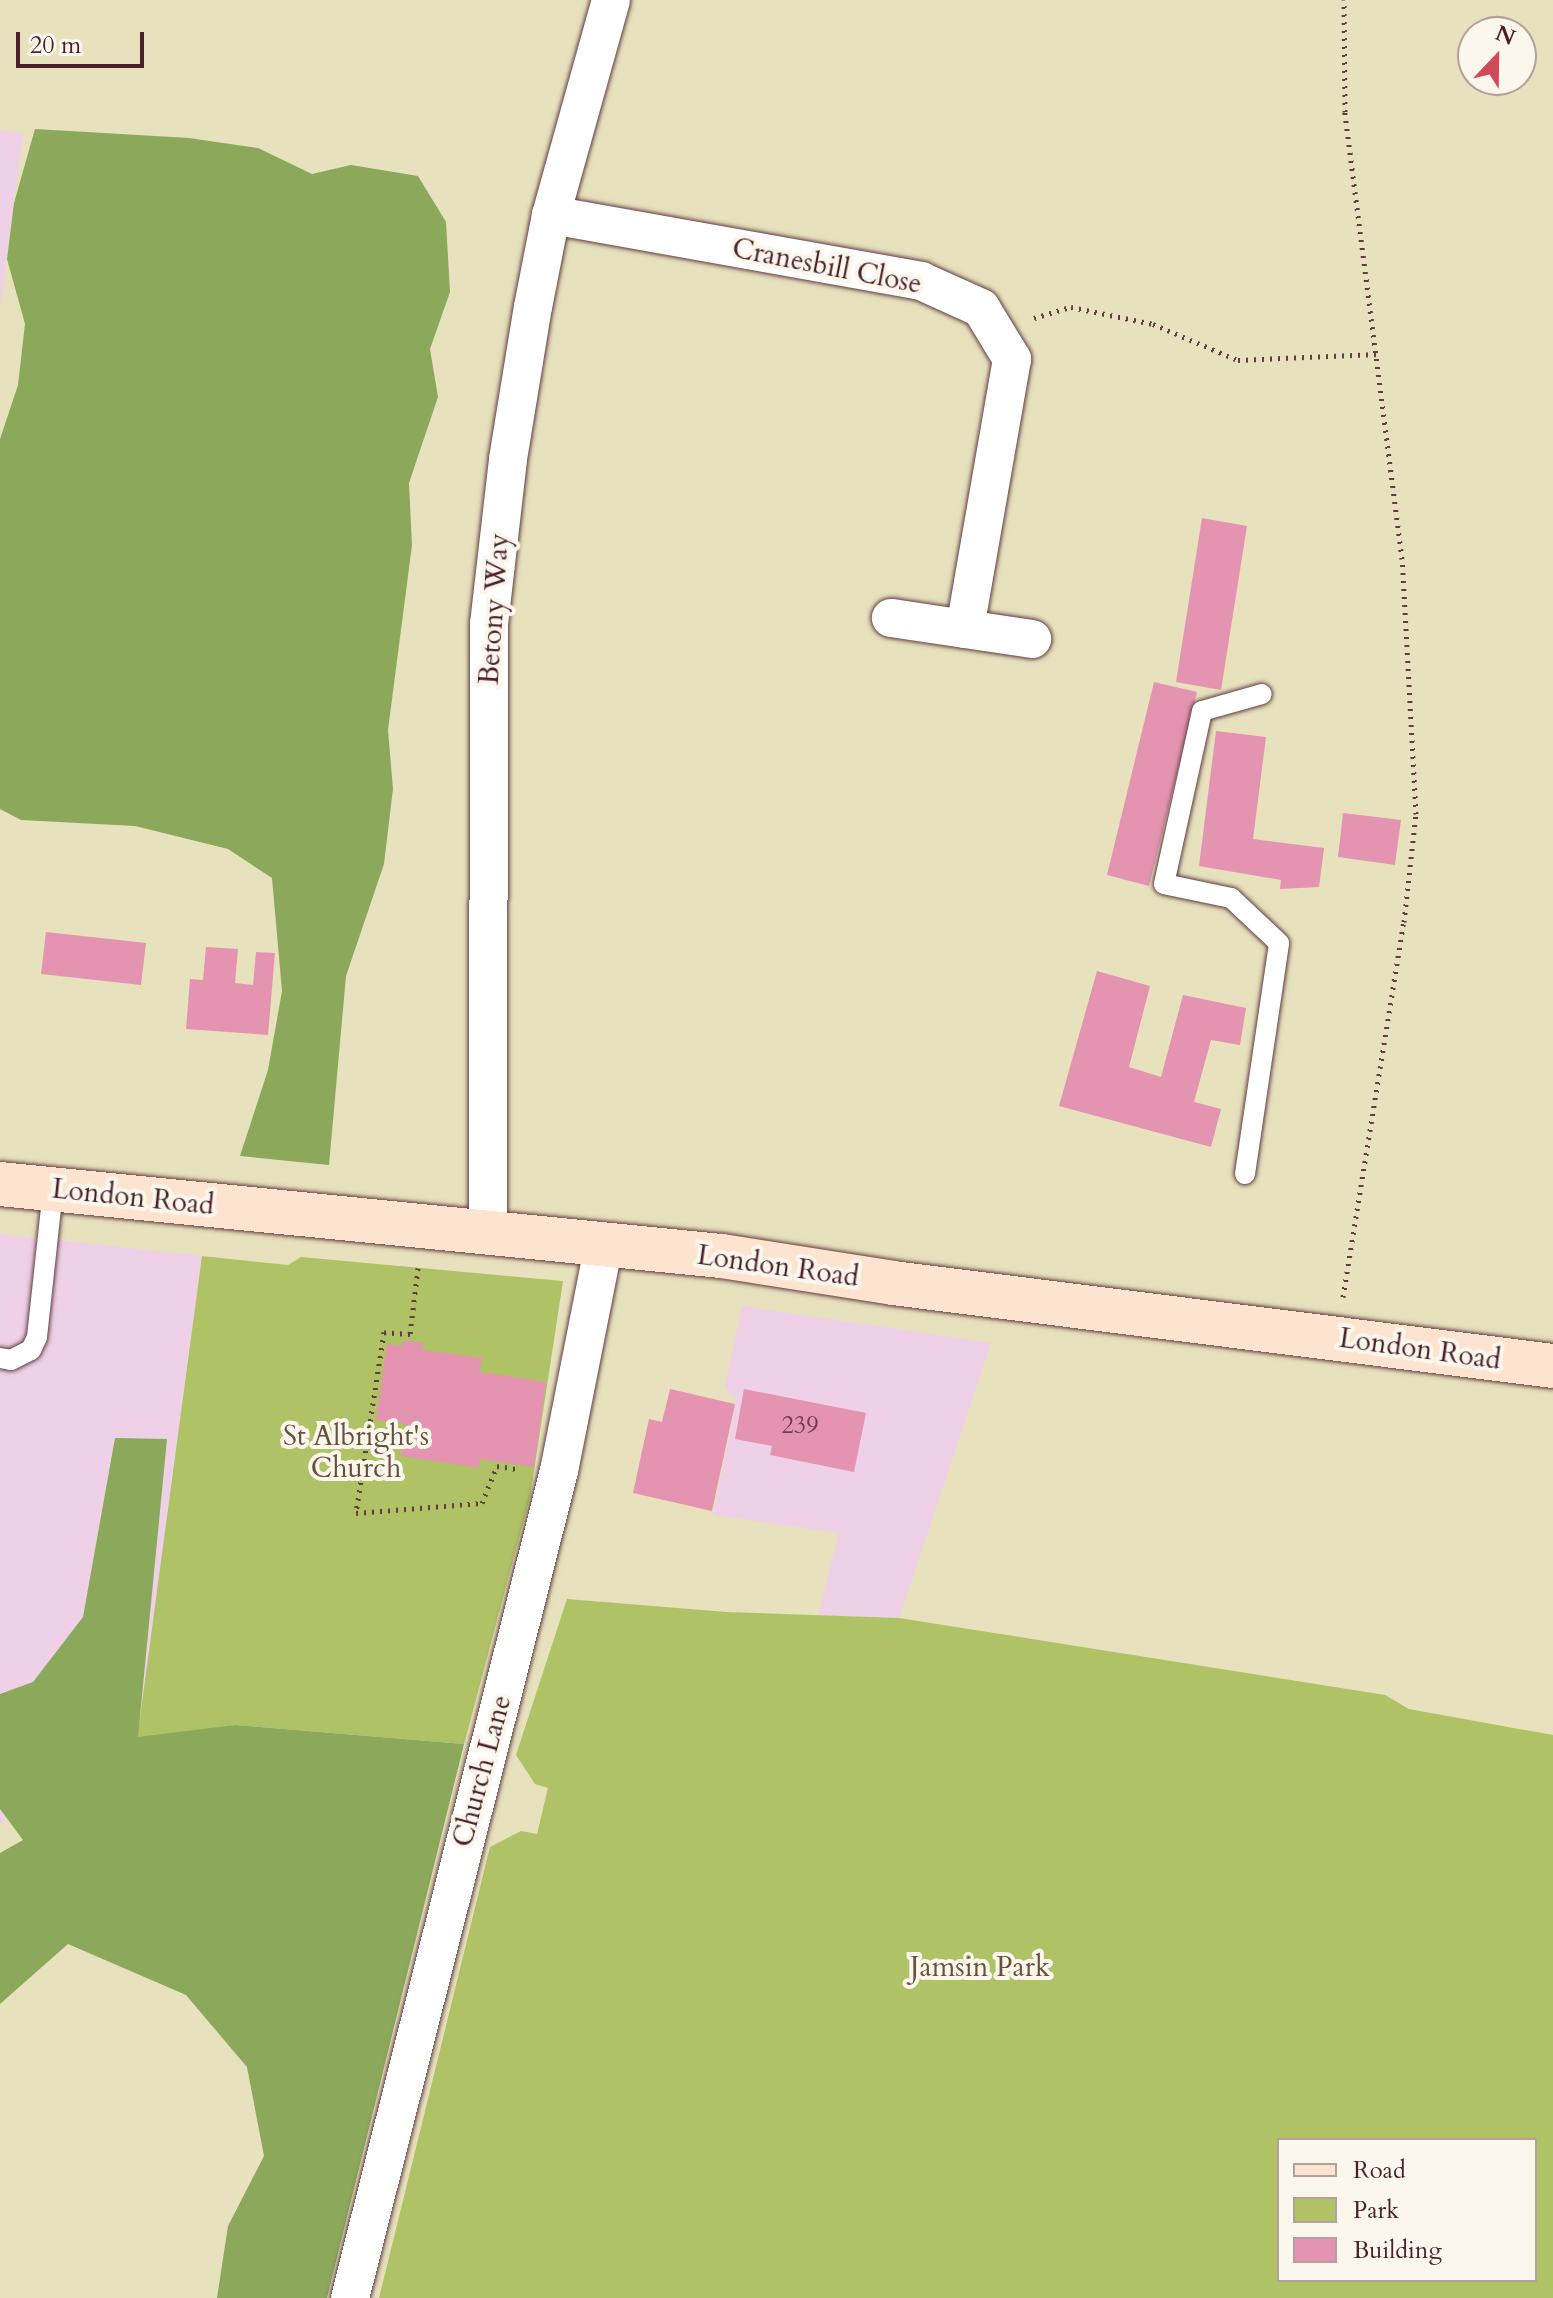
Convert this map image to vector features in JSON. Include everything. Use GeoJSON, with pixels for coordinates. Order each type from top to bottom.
{"type":"FeatureCollection","features":[{"type":"Feature","properties":{"kind":"main road","name":"London Road"},"geometry":{"type":"LineString","coordinates":[[0,1184],[604,1243],[1553,1366]]}},
{"type":"Feature","properties":{"kind":"street","name":"Betony Way"},"geometry":{"type":"LineString","coordinates":[[488,1231],[489,624],[508,459],[551,215],[611,0]]}},
{"type":"Feature","properties":{"kind":"street","name":"Cranesbill Close"},"geometry":{"type":"LineString","coordinates":[[551,215],[921,281],[981,308],[1012,359],[965,629]]}},
{"type":"Feature","properties":{"kind":"street"},"geometry":{"type":"LineString","coordinates":[[891,618],[1032,639]]}},
{"type":"Feature","properties":{"kind":"street","name":"Church Lane"},"geometry":{"type":"LineString","coordinates":[[350,2298],[559,1471],[604,1243]]}},
{"type":"Feature","properties":{"kind":"lane"},"geometry":{"type":"LineString","coordinates":[[1245,1174],[1279,943],[1231,898],[1164,884],[1202,711],[1262,694]]}},
{"type":"Feature","properties":{"kind":"lane"},"geometry":{"type":"LineString","coordinates":[[0,1358],[11,1360],[31,1350],[37,1337],[53,1189]]}},
{"type":"Feature","properties":{"kind":"path"},"geometry":{"type":"LineString","coordinates":[[1337,1337],[1404,922],[1416,814],[1402,559],[1345,112],[1344,0]]}},
{"type":"Feature","properties":{"kind":"path"},"geometry":{"type":"LineString","coordinates":[[995,330],[1071,307],[1153,324],[1238,360],[1378,354]]}},
{"type":"Feature","properties":{"kind":"path"},"geometry":{"type":"LineString","coordinates":[[410,1224],[418,1266],[410,1334],[384,1332],[356,1513],[482,1503],[497,1466],[559,1471]]}},
{"type":"Feature","properties":{"kind":"shaded area"},"geometry":{"type":"Polygon","coordinates":[[[0,130],[23,133],[0,309],[0,130]]]}},
{"type":"Feature","properties":{"kind":"shaded area"},"geometry":{"type":"Polygon","coordinates":[[[0,1234],[202,1256],[138,1738],[13,1809],[0,1825],[0,1234]]]}},
{"type":"Feature","properties":{"kind":"shaded area"},"geometry":{"type":"Polygon","coordinates":[[[742,1306],[991,1343],[899,1618],[818,1616],[839,1533],[713,1515],[736,1402],[725,1387],[742,1306]]]}},
{"type":"Feature","properties":{"kind":"green space"},"geometry":{"type":"Polygon","coordinates":[[[35,129],[189,138],[258,148],[312,174],[351,165],[418,176],[446,222],[450,292],[430,349],[438,397],[409,483],[412,545],[388,730],[393,789],[384,864],[346,976],[329,1165],[240,1156],[268,1070],[282,991],[272,878],[228,849],[135,826],[21,820],[0,809],[0,439],[18,385],[25,324],[7,259],[14,203],[35,129]]]}},
{"type":"Feature","properties":{"kind":"green space","name":"St Albright's Church"},"geometry":{"type":"Polygon","coordinates":[[[202,1256],[288,1265],[301,1257],[563,1281],[530,1497],[464,1744],[235,1725],[137,1740],[202,1256]]]}},
{"type":"Feature","properties":{"kind":"green space"},"geometry":{"type":"Polygon","coordinates":[[[115,1438],[167,1439],[138,1737],[235,1725],[464,1744],[327,2298],[217,2298],[228,2226],[264,2156],[247,2067],[186,1995],[68,1944],[0,2004],[0,1853],[23,1840],[0,1809],[0,1694],[33,1682],[83,1617],[115,1438]]]}},
{"type":"Feature","properties":{"kind":"green space","name":"Jamsin Park"},"geometry":{"type":"Polygon","coordinates":[[[567,1599],[726,1612],[899,1618],[1385,1695],[1409,1709],[1553,1735],[1553,2298],[379,2298],[490,1847],[521,1831],[537,1834],[548,1788],[535,1784],[516,1755],[567,1599]]]}},
{"type":"Feature","properties":{"kind":"building"},"geometry":{"type":"Polygon","coordinates":[[[1202,518],[1247,526],[1221,690],[1176,682],[1202,518]]]}},
{"type":"Feature","properties":{"kind":"building"},"geometry":{"type":"Polygon","coordinates":[[[1154,682],[1197,692],[1149,886],[1107,875],[1154,682]]]}},
{"type":"Feature","properties":{"kind":"building"},"geometry":{"type":"Polygon","coordinates":[[[1216,731],[1266,737],[1253,839],[1324,848],[1319,887],[1280,889],[1281,880],[1199,866],[1216,731]]]}},
{"type":"Feature","properties":{"kind":"building"},"geometry":{"type":"Polygon","coordinates":[[[1343,813],[1401,820],[1395,865],[1338,857],[1343,813]]]}},
{"type":"Feature","properties":{"kind":"building"},"geometry":{"type":"Polygon","coordinates":[[[46,932],[146,943],[141,985],[41,974],[46,932]]]}},
{"type":"Feature","properties":{"kind":"building"},"geometry":{"type":"Polygon","coordinates":[[[206,947],[238,949],[235,983],[253,985],[256,952],[275,953],[268,1035],[186,1029],[190,979],[203,980],[206,947]]]}},
{"type":"Feature","properties":{"kind":"building"},"geometry":{"type":"Polygon","coordinates":[[[1097,971],[1150,986],[1129,1067],[1161,1077],[1183,995],[1246,1008],[1240,1045],[1211,1040],[1194,1102],[1221,1109],[1211,1147],[1059,1106],[1097,971]]]}},
{"type":"Feature","properties":{"kind":"building"},"geometry":{"type":"Polygon","coordinates":[[[403,1340],[423,1343],[422,1350],[482,1358],[480,1372],[546,1382],[534,1467],[480,1459],[479,1468],[401,1456],[406,1424],[376,1420],[387,1344],[402,1346],[403,1340]]]}},
{"type":"Feature","properties":{"kind":"building"},"geometry":{"type":"Polygon","coordinates":[[[670,1389],[735,1404],[712,1511],[633,1493],[649,1419],[662,1422],[670,1389]]]}},
{"type":"Feature","properties":{"kind":"building"},"geometry":{"type":"Polygon","coordinates":[[[744,1389],[866,1413],[854,1472],[770,1455],[772,1446],[735,1439],[744,1389]]]}}]}
